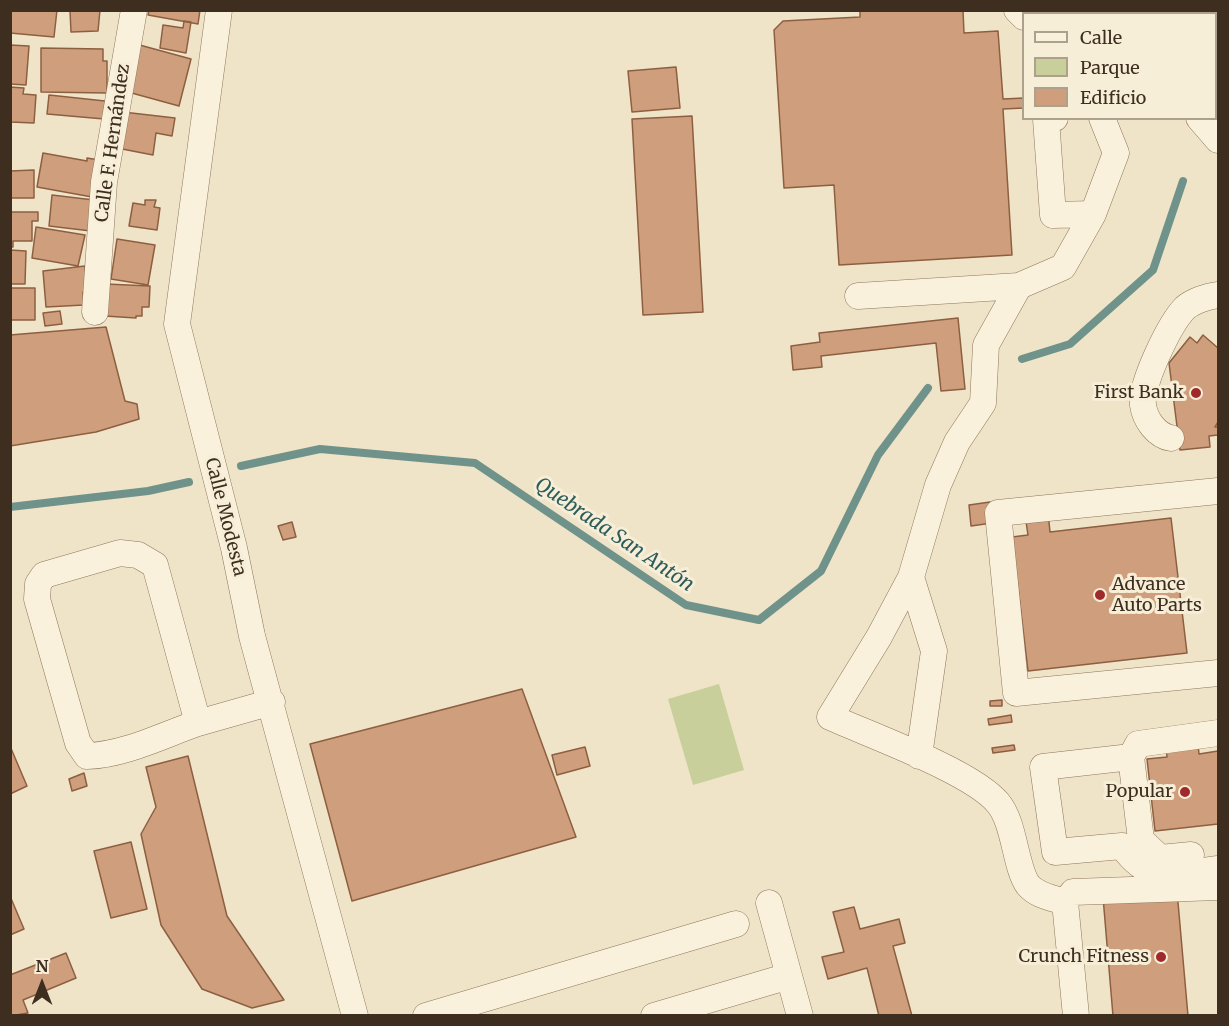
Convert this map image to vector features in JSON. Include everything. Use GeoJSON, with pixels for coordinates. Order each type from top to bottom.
{"type":"FeatureCollection","features":[{"type":"Feature","properties":{"kind":"street","name":"Calle F. Hernández"},"geometry":{"type":"LineString","coordinates":[[95,312],[104,182],[134,10]]}},
{"type":"Feature","properties":{"kind":"street","name":"Calle Modesta"},"geometry":{"type":"LineString","coordinates":[[219,10],[177,324],[234,548],[252,636],[272,702],[355,1016]]}},
{"type":"Feature","properties":{"kind":"street"},"geometry":{"type":"LineString","coordinates":[[1046,120],[1053,215],[1093,214]]}},
{"type":"Feature","properties":{"kind":"street"},"geometry":{"type":"LineString","coordinates":[[858,296],[1019,286],[1063,267],[1093,214],[1116,153],[1103,120]]}},
{"type":"Feature","properties":{"kind":"street"},"geometry":{"type":"LineString","coordinates":[[1201,120],[1218,140]]}},
{"type":"Feature","properties":{"kind":"street"},"geometry":{"type":"LineString","coordinates":[[1019,286],[986,345],[983,403],[957,442],[938,485],[911,576],[879,637],[830,717],[967,779],[998,802],[1006,815],[1028,884],[1041,895],[1065,902]]}},
{"type":"Feature","properties":{"kind":"street"},"geometry":{"type":"LineString","coordinates":[[1171,438],[1162,437],[1152,427],[1143,405],[1148,379],[1173,325],[1185,308],[1209,296],[1218,295]]}},
{"type":"Feature","properties":{"kind":"street"},"geometry":{"type":"LineString","coordinates":[[1218,491],[998,513],[1016,693],[1218,673]]}},
{"type":"Feature","properties":{"kind":"street"},"geometry":{"type":"LineString","coordinates":[[198,723],[155,566],[138,555],[120,553],[44,575],[38,584],[37,599],[78,743],[87,756],[99,756],[198,723],[272,702]]}},
{"type":"Feature","properties":{"kind":"street"},"geometry":{"type":"LineString","coordinates":[[911,576],[934,651],[919,756]]}},
{"type":"Feature","properties":{"kind":"street"},"geometry":{"type":"LineString","coordinates":[[1218,733],[1138,744],[1131,757],[1141,840],[1160,858],[1218,852]]}},
{"type":"Feature","properties":{"kind":"street"},"geometry":{"type":"LineString","coordinates":[[1131,757],[1043,767],[1055,852],[1122,846],[1136,864],[1155,876],[1218,869]]}},
{"type":"Feature","properties":{"kind":"street"},"geometry":{"type":"LineString","coordinates":[[1076,1016],[1065,902],[1073,892],[1218,887]]}},
{"type":"Feature","properties":{"kind":"street"},"geometry":{"type":"LineString","coordinates":[[769,903],[800,1016]]}},
{"type":"Feature","properties":{"kind":"street"},"geometry":{"type":"LineString","coordinates":[[426,1016],[736,924]]}},
{"type":"Feature","properties":{"kind":"street"},"geometry":{"type":"LineString","coordinates":[[654,1016],[789,976]]}},
{"type":"Feature","properties":{"kind":"green space"},"geometry":{"type":"Polygon","coordinates":[[[719,684],[744,770],[693,785],[668,699],[719,684]]]}},
{"type":"Feature","properties":{"kind":"building"},"geometry":{"type":"Polygon","coordinates":[[[10,10],[57,10],[54,37],[10,33],[10,10]]]}},
{"type":"Feature","properties":{"kind":"building"},"geometry":{"type":"Polygon","coordinates":[[[100,10],[98,31],[71,32],[70,11],[100,10]]]}},
{"type":"Feature","properties":{"kind":"building"},"geometry":{"type":"Polygon","coordinates":[[[149,10],[200,10],[198,24],[148,15],[149,10]]]}},
{"type":"Feature","properties":{"kind":"building"},"geometry":{"type":"Polygon","coordinates":[[[860,10],[963,10],[964,33],[998,31],[1003,99],[1022,98],[1022,108],[1003,109],[1012,255],[839,265],[834,185],[784,188],[774,30],[783,21],[860,17],[860,10]]]}},
{"type":"Feature","properties":{"kind":"building"},"geometry":{"type":"Polygon","coordinates":[[[184,21],[191,22],[186,53],[160,48],[163,25],[183,28],[184,21]]]}},
{"type":"Feature","properties":{"kind":"building"},"geometry":{"type":"Polygon","coordinates":[[[136,44],[191,59],[179,106],[128,92],[136,44]]]}},
{"type":"Feature","properties":{"kind":"building"},"geometry":{"type":"Polygon","coordinates":[[[10,45],[29,46],[26,85],[10,84],[10,45]]]}},
{"type":"Feature","properties":{"kind":"building"},"geometry":{"type":"Polygon","coordinates":[[[41,48],[103,49],[103,61],[107,61],[107,93],[41,92],[41,48]]]}},
{"type":"Feature","properties":{"kind":"building"},"geometry":{"type":"Polygon","coordinates":[[[676,67],[680,108],[632,112],[628,71],[676,67]]]}},
{"type":"Feature","properties":{"kind":"building"},"geometry":{"type":"Polygon","coordinates":[[[10,87],[24,88],[23,94],[36,95],[34,123],[10,122],[10,87]]]}},
{"type":"Feature","properties":{"kind":"building"},"geometry":{"type":"Polygon","coordinates":[[[49,95],[105,101],[104,119],[47,114],[49,95]]]}},
{"type":"Feature","properties":{"kind":"building"},"geometry":{"type":"Polygon","coordinates":[[[123,112],[175,118],[172,136],[156,133],[153,155],[117,148],[123,112]]]}},
{"type":"Feature","properties":{"kind":"building"},"geometry":{"type":"Polygon","coordinates":[[[692,116],[703,312],[643,315],[632,119],[692,116]]]}},
{"type":"Feature","properties":{"kind":"building"},"geometry":{"type":"Polygon","coordinates":[[[43,153],[87,161],[87,158],[99,160],[92,197],[37,187],[43,153]]]}},
{"type":"Feature","properties":{"kind":"building"},"geometry":{"type":"Polygon","coordinates":[[[34,170],[34,198],[10,198],[10,171],[34,170]]]}},
{"type":"Feature","properties":{"kind":"building"},"geometry":{"type":"Polygon","coordinates":[[[52,195],[94,200],[91,231],[49,226],[52,195]]]}},
{"type":"Feature","properties":{"kind":"building"},"geometry":{"type":"Polygon","coordinates":[[[145,200],[156,200],[154,207],[160,208],[157,230],[129,226],[133,203],[145,205],[145,200]]]}},
{"type":"Feature","properties":{"kind":"building"},"geometry":{"type":"Polygon","coordinates":[[[10,212],[38,212],[38,221],[32,221],[32,241],[13,241],[13,247],[10,247],[10,212]]]}},
{"type":"Feature","properties":{"kind":"building"},"geometry":{"type":"Polygon","coordinates":[[[36,227],[85,235],[78,266],[32,258],[36,227]]]}},
{"type":"Feature","properties":{"kind":"building"},"geometry":{"type":"Polygon","coordinates":[[[117,239],[155,245],[148,285],[111,279],[117,239]]]}},
{"type":"Feature","properties":{"kind":"building"},"geometry":{"type":"Polygon","coordinates":[[[10,250],[26,251],[25,284],[10,284],[10,250]]]}},
{"type":"Feature","properties":{"kind":"building"},"geometry":{"type":"Polygon","coordinates":[[[85,266],[84,305],[46,307],[43,271],[85,266]]]}},
{"type":"Feature","properties":{"kind":"building"},"geometry":{"type":"Polygon","coordinates":[[[106,284],[150,286],[149,307],[142,307],[142,316],[136,316],[136,318],[105,316],[106,284]]]}},
{"type":"Feature","properties":{"kind":"building"},"geometry":{"type":"Polygon","coordinates":[[[10,288],[35,288],[35,320],[10,320],[10,288]]]}},
{"type":"Feature","properties":{"kind":"building"},"geometry":{"type":"Polygon","coordinates":[[[60,311],[62,324],[45,326],[43,313],[60,311]]]}},
{"type":"Feature","properties":{"kind":"building"},"geometry":{"type":"Polygon","coordinates":[[[958,318],[965,389],[941,391],[936,343],[821,356],[822,367],[793,370],[791,346],[820,342],[819,333],[958,318]]]}},
{"type":"Feature","properties":{"kind":"building"},"geometry":{"type":"Polygon","coordinates":[[[106,327],[125,401],[137,404],[139,419],[96,432],[10,446],[10,335],[106,327]]]}},
{"type":"Feature","properties":{"kind":"building","name":"First Bank"},"geometry":{"type":"Polygon","coordinates":[[[1203,335],[1218,348],[1218,422],[1215,427],[1218,427],[1218,435],[1209,436],[1210,447],[1180,450],[1169,363],[1190,337],[1197,343],[1203,335]]]}},
{"type":"Feature","properties":{"kind":"building"},"geometry":{"type":"Polygon","coordinates":[[[990,502],[992,523],[971,526],[969,505],[990,502]]]}},
{"type":"Feature","properties":{"kind":"building","name":"Advance Auto Parts"},"geometry":{"type":"Polygon","coordinates":[[[1048,512],[1050,532],[1171,518],[1187,653],[1028,671],[1012,537],[1028,535],[1025,515],[1048,512]]]}},
{"type":"Feature","properties":{"kind":"building"},"geometry":{"type":"Polygon","coordinates":[[[292,522],[296,537],[283,540],[278,526],[292,522]]]}},
{"type":"Feature","properties":{"kind":"building"},"geometry":{"type":"Polygon","coordinates":[[[522,689],[576,837],[352,901],[310,744],[522,689]]]}},
{"type":"Feature","properties":{"kind":"building"},"geometry":{"type":"Polygon","coordinates":[[[1002,700],[1002,706],[990,706],[990,701],[1002,700]]]}},
{"type":"Feature","properties":{"kind":"building"},"geometry":{"type":"Polygon","coordinates":[[[1011,715],[1012,722],[989,725],[988,719],[1011,715]]]}},
{"type":"Feature","properties":{"kind":"building","name":"Popular"},"geometry":{"type":"Polygon","coordinates":[[[1198,744],[1199,754],[1218,751],[1218,824],[1155,831],[1147,759],[1167,757],[1166,748],[1198,744]]]}},
{"type":"Feature","properties":{"kind":"building"},"geometry":{"type":"Polygon","coordinates":[[[1014,745],[1015,750],[993,753],[992,748],[1014,745]]]}},
{"type":"Feature","properties":{"kind":"building"},"geometry":{"type":"Polygon","coordinates":[[[10,746],[27,786],[10,794],[10,746]]]}},
{"type":"Feature","properties":{"kind":"building"},"geometry":{"type":"Polygon","coordinates":[[[585,747],[590,766],[557,775],[552,755],[585,747]]]}},
{"type":"Feature","properties":{"kind":"building"},"geometry":{"type":"Polygon","coordinates":[[[188,756],[227,916],[284,1000],[252,1008],[202,989],[161,925],[141,834],[156,807],[146,767],[188,756]]]}},
{"type":"Feature","properties":{"kind":"building"},"geometry":{"type":"Polygon","coordinates":[[[84,773],[87,786],[72,791],[69,779],[84,773]]]}},
{"type":"Feature","properties":{"kind":"building"},"geometry":{"type":"Polygon","coordinates":[[[131,842],[147,909],[111,918],[94,851],[131,842]]]}},
{"type":"Feature","properties":{"kind":"building"},"geometry":{"type":"Polygon","coordinates":[[[1177,891],[1188,1016],[1113,1016],[1103,897],[1177,891]]]}},
{"type":"Feature","properties":{"kind":"building"},"geometry":{"type":"Polygon","coordinates":[[[10,896],[24,929],[10,935],[10,896]]]}},
{"type":"Feature","properties":{"kind":"building"},"geometry":{"type":"Polygon","coordinates":[[[854,907],[860,929],[899,919],[905,943],[893,946],[912,1016],[879,1016],[867,968],[828,979],[822,957],[844,952],[833,912],[854,907]]]}},
{"type":"Feature","properties":{"kind":"building"},"geometry":{"type":"Polygon","coordinates":[[[66,953],[76,978],[23,1000],[28,1013],[10,1016],[10,975],[66,953]]]}},
{"type":"Feature","properties":{"kind":"waterway","name":"Quebrada San Antón"},"geometry":{"type":"LineString","coordinates":[[1022,359],[1070,344],[1153,270],[1183,181]]}},
{"type":"Feature","properties":{"kind":"waterway","name":"Quebrada San Antón"},"geometry":{"type":"LineString","coordinates":[[241,466],[320,449],[475,463],[686,605],[759,620],[821,571],[878,455],[928,388]]}},
{"type":"Feature","properties":{"kind":"waterway","name":"Quebrada San Antón"},"geometry":{"type":"LineString","coordinates":[[10,507],[148,491],[189,482]]}},
{"type":"Feature","properties":{"kind":"place","name":"First Bank"},"geometry":{"type":"Point","coordinates":[1196,393]}},
{"type":"Feature","properties":{"kind":"place","name":"Advance Auto Parts"},"geometry":{"type":"Point","coordinates":[1100,595]}},
{"type":"Feature","properties":{"kind":"place","name":"Popular"},"geometry":{"type":"Point","coordinates":[1185,792]}},
{"type":"Feature","properties":{"kind":"place","name":"Crunch Fitness"},"geometry":{"type":"Point","coordinates":[1161,957]}}]}
